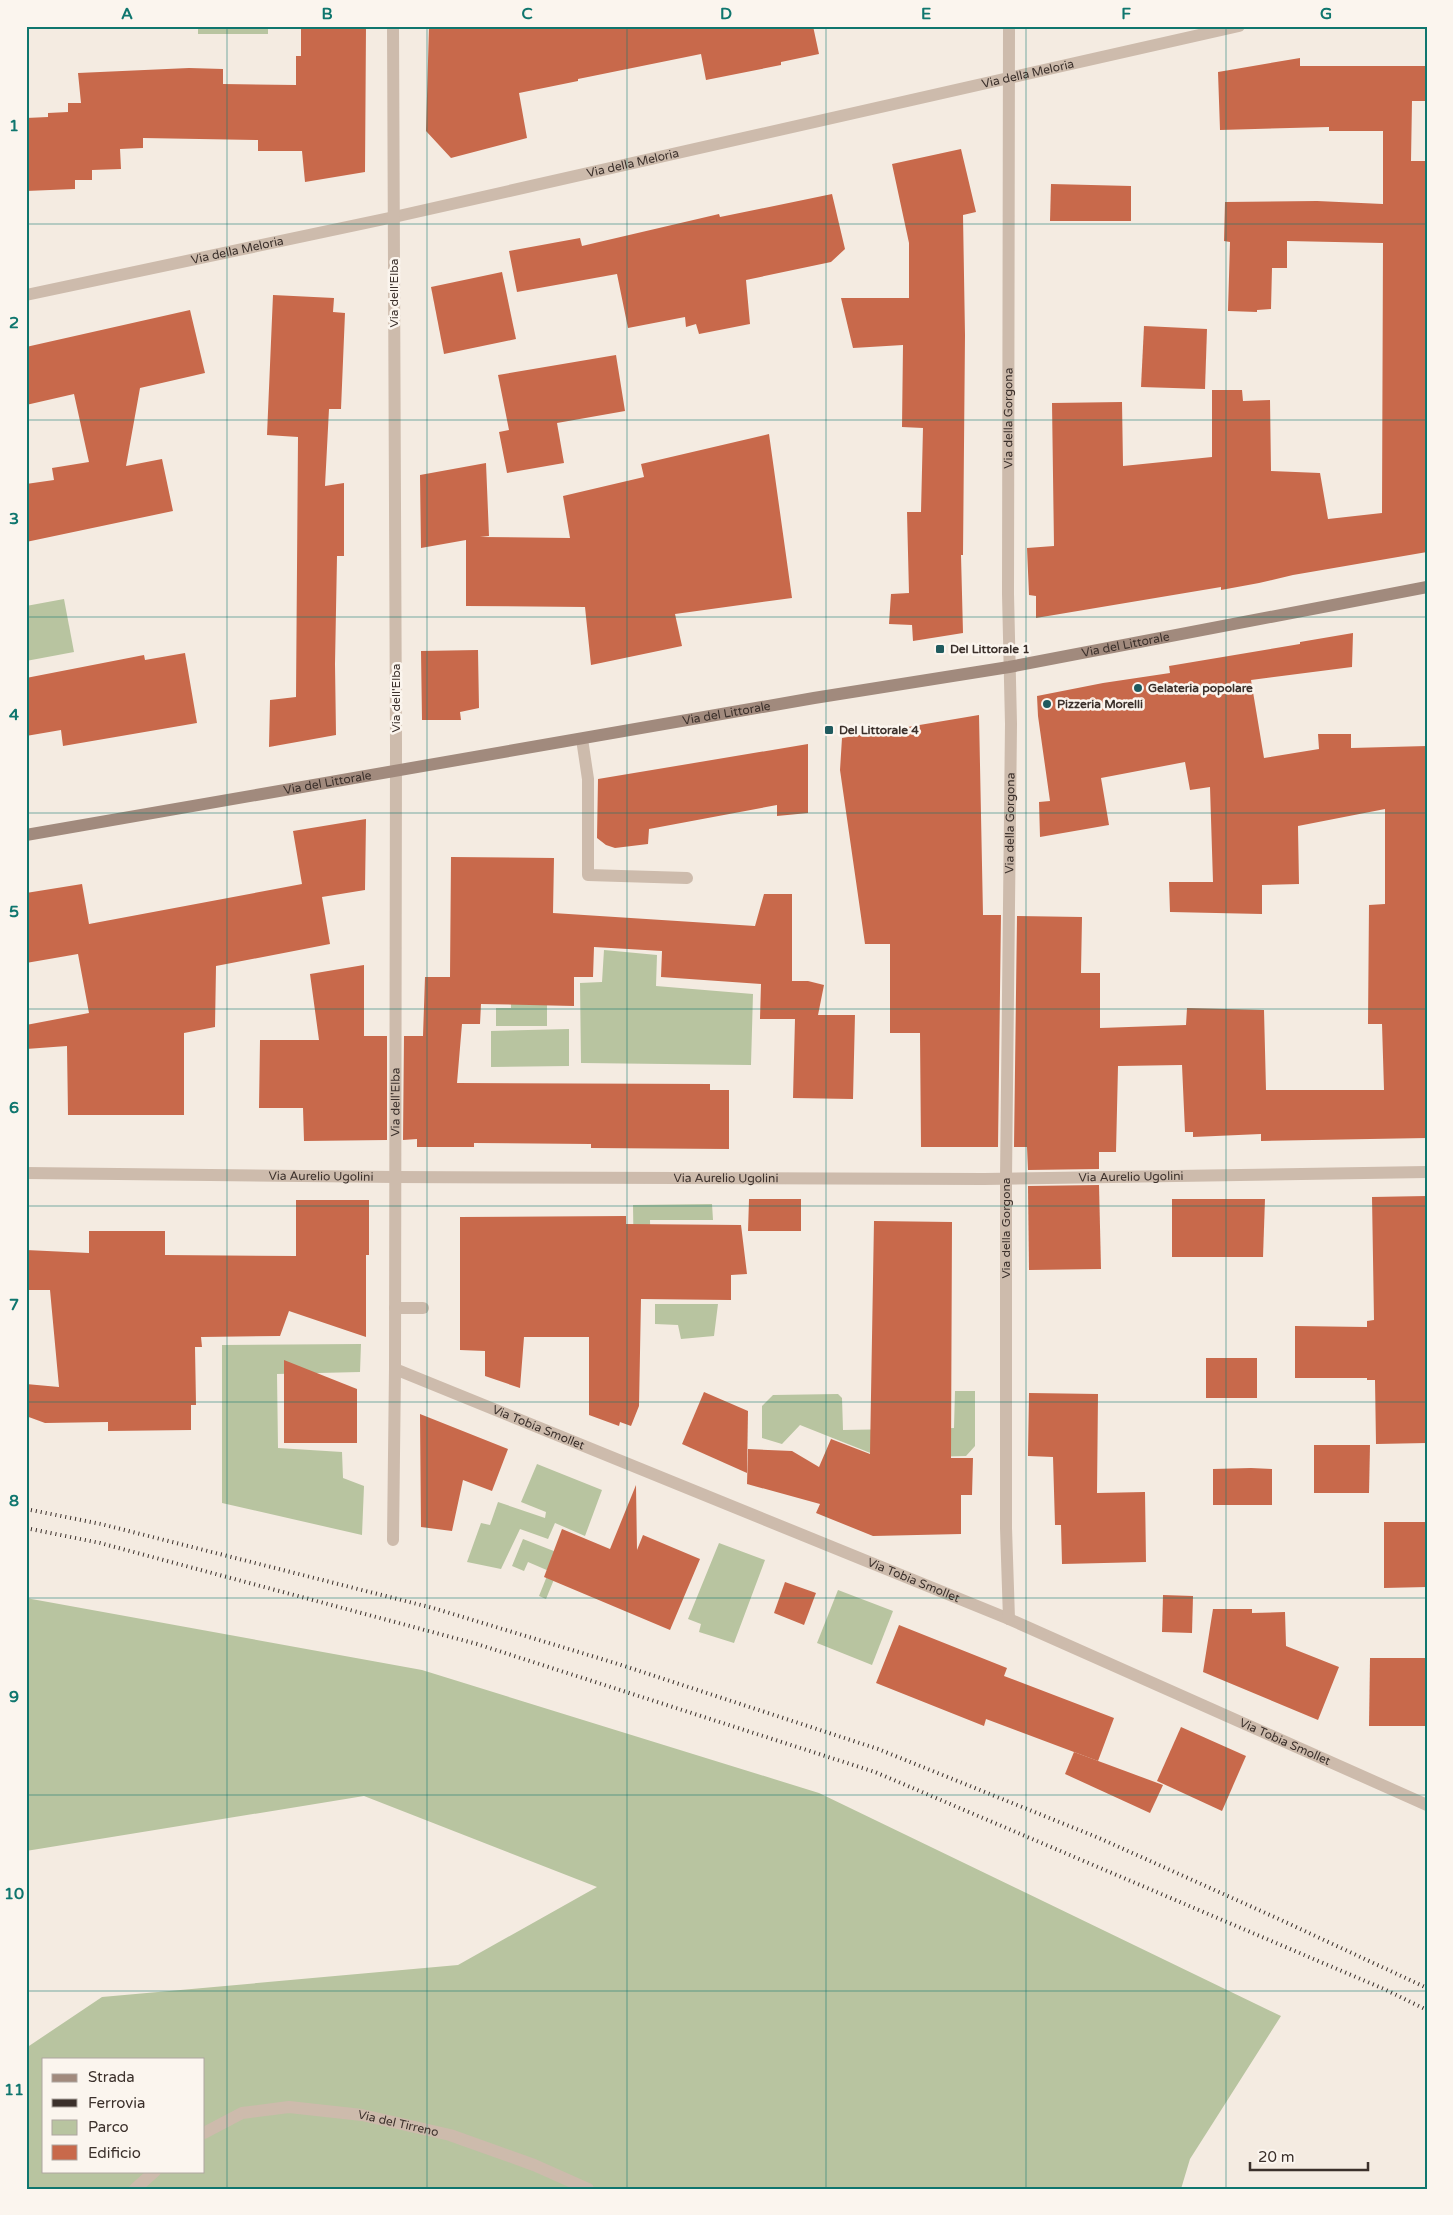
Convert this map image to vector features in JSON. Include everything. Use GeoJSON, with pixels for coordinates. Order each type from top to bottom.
{"type":"FeatureCollection","features":[{"type":"Feature","properties":{"kind":"main road","name":"Via del Littorale"},"geometry":{"type":"LineString","coordinates":[[26,835],[832,694],[1010,666],[1427,587]]}},
{"type":"Feature","properties":{"kind":"street","name":"Via dell'Elba"},"geometry":{"type":"LineString","coordinates":[[392,1540],[395,1369],[396,771],[393,26]]}},
{"type":"Feature","properties":{"kind":"street","name":"Via della Gorgona"},"geometry":{"type":"LineString","coordinates":[[1009,1619],[1006,1528],[1006,1178],[1011,724],[1010,26]]}},
{"type":"Feature","properties":{"kind":"street","name":"Via della Meloria"},"geometry":{"type":"LineString","coordinates":[[26,295],[394,217],[1009,76],[1238,26]]}},
{"type":"Feature","properties":{"kind":"street"},"geometry":{"type":"LineString","coordinates":[[582,739],[588,779],[588,875],[687,878]]}},
{"type":"Feature","properties":{"kind":"street","name":"Via Aurelio Ugolini"},"geometry":{"type":"LineString","coordinates":[[26,1173],[395,1177],[1006,1178],[1427,1172]]}},
{"type":"Feature","properties":{"kind":"street"},"geometry":{"type":"LineString","coordinates":[[395,1308],[423,1308]]}},
{"type":"Feature","properties":{"kind":"street","name":"Via Tobia Smollet"},"geometry":{"type":"LineString","coordinates":[[395,1369],[1009,1619],[1427,1805]]}},
{"type":"Feature","properties":{"kind":"street","name":"Via del Tirreno"},"geometry":{"type":"LineString","coordinates":[[205,2132],[242,2113],[289,2107],[362,2115],[450,2134],[534,2165],[588,2189]]}},
{"type":"Feature","properties":{"kind":"street"},"geometry":{"type":"LineString","coordinates":[[135,2189],[154,2172]]}},
{"type":"Feature","properties":{"kind":"green space"},"geometry":{"type":"Polygon","coordinates":[[[198,26],[268,26],[268,34],[198,34],[198,26]]]}},
{"type":"Feature","properties":{"kind":"green space"},"geometry":{"type":"Polygon","coordinates":[[[64,599],[74,652],[26,661],[26,606],[64,599]]]}},
{"type":"Feature","properties":{"kind":"green space"},"geometry":{"type":"Polygon","coordinates":[[[604,950],[657,955],[656,986],[753,994],[751,1065],[581,1063],[580,983],[602,982],[604,950]]]}},
{"type":"Feature","properties":{"kind":"green space"},"geometry":{"type":"Polygon","coordinates":[[[511,981],[547,1000],[547,1026],[496,1026],[496,1008],[511,1008],[511,981]]]}},
{"type":"Feature","properties":{"kind":"green space"},"geometry":{"type":"Polygon","coordinates":[[[569,1029],[569,1066],[491,1067],[491,1031],[569,1029]]]}},
{"type":"Feature","properties":{"kind":"green space"},"geometry":{"type":"Polygon","coordinates":[[[712,1204],[713,1220],[650,1220],[651,1272],[634,1272],[633,1205],[712,1204]]]}},
{"type":"Feature","properties":{"kind":"green space"},"geometry":{"type":"Polygon","coordinates":[[[655,1304],[718,1304],[714,1336],[681,1339],[678,1325],[655,1324],[655,1304]]]}},
{"type":"Feature","properties":{"kind":"green space"},"geometry":{"type":"Polygon","coordinates":[[[361,1344],[360,1372],[277,1374],[278,1448],[342,1452],[343,1478],[364,1486],[362,1535],[222,1503],[222,1345],[361,1344]]]}},
{"type":"Feature","properties":{"kind":"green space"},"geometry":{"type":"Polygon","coordinates":[[[955,1391],[975,1391],[975,1446],[966,1456],[883,1458],[800,1425],[782,1444],[762,1438],[762,1406],[773,1395],[838,1394],[842,1398],[843,1430],[954,1428],[955,1391]]]}},
{"type":"Feature","properties":{"kind":"green space"},"geometry":{"type":"Polygon","coordinates":[[[537,1464],[602,1490],[585,1536],[555,1523],[548,1539],[520,1529],[501,1569],[467,1562],[481,1523],[490,1525],[498,1502],[545,1518],[546,1512],[521,1502],[537,1464]]]}},
{"type":"Feature","properties":{"kind":"green space"},"geometry":{"type":"Polygon","coordinates":[[[523,1539],[564,1555],[546,1599],[539,1596],[549,1571],[528,1562],[524,1571],[512,1566],[523,1539]]]}},
{"type":"Feature","properties":{"kind":"green space"},"geometry":{"type":"Polygon","coordinates":[[[719,1543],[765,1560],[734,1643],[699,1632],[701,1624],[688,1619],[719,1543]]]}},
{"type":"Feature","properties":{"kind":"green space"},"geometry":{"type":"Polygon","coordinates":[[[838,1590],[893,1611],[872,1665],[817,1643],[838,1590]]]}},
{"type":"Feature","properties":{"kind":"green space"},"geometry":{"type":"Polygon","coordinates":[[[26,1598],[422,1670],[819,1793],[1281,2016],[1190,2159],[1181,2189],[26,2189],[26,2048],[102,1997],[458,1965],[597,1887],[364,1796],[26,1851],[26,1598]]]}},
{"type":"Feature","properties":{"kind":"building"},"geometry":{"type":"Polygon","coordinates":[[[301,26],[366,26],[365,172],[305,182],[302,151],[258,151],[258,140],[143,138],[143,148],[120,149],[121,169],[92,170],[92,180],[75,180],[75,189],[26,191],[26,118],[48,117],[48,113],[68,112],[68,103],[81,103],[78,73],[189,68],[223,69],[223,84],[296,85],[296,56],[301,56],[301,26]]]}},
{"type":"Feature","properties":{"kind":"building"},"geometry":{"type":"Polygon","coordinates":[[[429,26],[813,26],[819,54],[781,62],[781,65],[706,80],[701,54],[519,93],[527,138],[451,158],[426,131],[429,26]]]}},
{"type":"Feature","properties":{"kind":"building"},"geometry":{"type":"Polygon","coordinates":[[[1300,58],[1300,66],[1427,66],[1427,101],[1412,101],[1411,161],[1427,161],[1427,552],[1293,575],[1221,590],[1221,587],[1036,618],[1036,596],[1029,595],[1027,548],[1054,546],[1052,403],[1122,402],[1123,466],[1212,457],[1212,390],[1242,390],[1243,401],[1270,400],[1271,471],[1320,473],[1328,519],[1382,513],[1383,243],[1287,241],[1287,268],[1272,268],[1271,309],[1257,310],[1257,312],[1228,311],[1230,242],[1224,241],[1225,202],[1317,201],[1383,204],[1383,131],[1329,131],[1329,127],[1220,130],[1218,72],[1300,58]]]}},
{"type":"Feature","properties":{"kind":"building"},"geometry":{"type":"Polygon","coordinates":[[[961,149],[976,212],[963,215],[965,335],[963,555],[961,555],[963,633],[913,641],[912,625],[889,624],[891,594],[909,593],[907,512],[921,512],[923,428],[902,427],[903,345],[853,348],[841,298],[909,298],[909,243],[892,164],[961,149]]]}},
{"type":"Feature","properties":{"kind":"building"},"geometry":{"type":"Polygon","coordinates":[[[1051,184],[1131,186],[1131,221],[1050,221],[1051,184]]]}},
{"type":"Feature","properties":{"kind":"building"},"geometry":{"type":"Polygon","coordinates":[[[832,194],[845,249],[831,262],[746,280],[750,324],[699,334],[696,324],[686,327],[685,317],[628,328],[617,274],[517,292],[509,251],[580,238],[582,246],[719,214],[720,217],[832,194]]]}},
{"type":"Feature","properties":{"kind":"building"},"geometry":{"type":"Polygon","coordinates":[[[502,272],[516,339],[444,354],[431,287],[502,272]]]}},
{"type":"Feature","properties":{"kind":"building"},"geometry":{"type":"Polygon","coordinates":[[[273,295],[334,298],[333,312],[345,313],[341,409],[329,409],[325,486],[344,483],[344,556],[337,556],[336,735],[269,747],[270,700],[296,697],[298,437],[267,435],[273,295]]]}},
{"type":"Feature","properties":{"kind":"building"},"geometry":{"type":"Polygon","coordinates":[[[190,310],[205,373],[140,388],[126,466],[162,459],[173,511],[26,542],[26,484],[54,480],[52,468],[89,462],[74,394],[26,405],[26,347],[190,310]]]}},
{"type":"Feature","properties":{"kind":"building"},"geometry":{"type":"Polygon","coordinates":[[[1144,326],[1207,329],[1205,389],[1141,387],[1144,326]]]}},
{"type":"Feature","properties":{"kind":"building"},"geometry":{"type":"Polygon","coordinates":[[[616,355],[625,411],[557,423],[564,463],[507,473],[499,432],[509,430],[498,375],[616,355]]]}},
{"type":"Feature","properties":{"kind":"building"},"geometry":{"type":"Polygon","coordinates":[[[769,434],[792,598],[675,614],[682,646],[591,665],[585,607],[466,606],[466,540],[421,548],[420,475],[486,463],[489,536],[480,537],[570,538],[563,496],[644,477],[641,464],[769,434]]]}},
{"type":"Feature","properties":{"kind":"building"},"geometry":{"type":"Polygon","coordinates":[[[1353,633],[1352,667],[1251,680],[1264,758],[1319,749],[1318,734],[1351,734],[1351,748],[1427,746],[1427,1138],[1261,1141],[1261,1134],[1193,1137],[1193,1132],[1185,1132],[1182,1065],[1118,1066],[1116,1152],[1099,1152],[1099,1169],[1028,1170],[1027,1147],[1014,1147],[1017,916],[1082,917],[1081,973],[1100,973],[1100,1028],[1186,1025],[1187,1008],[1264,1010],[1266,1090],[1384,1090],[1382,1024],[1368,1024],[1369,905],[1385,904],[1385,809],[1298,826],[1299,884],[1262,885],[1262,914],[1170,912],[1169,882],[1213,882],[1210,787],[1190,790],[1185,762],[1101,778],[1109,825],[1040,837],[1039,802],[1050,801],[1037,696],[1103,683],[1170,673],[1169,666],[1353,633]]]}},
{"type":"Feature","properties":{"kind":"building"},"geometry":{"type":"Polygon","coordinates":[[[478,650],[479,708],[460,712],[461,720],[422,720],[421,651],[478,650]]]}},
{"type":"Feature","properties":{"kind":"building"},"geometry":{"type":"Polygon","coordinates":[[[185,653],[197,723],[63,746],[61,730],[26,736],[26,678],[144,655],[145,660],[185,653]]]}},
{"type":"Feature","properties":{"kind":"building"},"geometry":{"type":"Polygon","coordinates":[[[979,715],[983,915],[1001,915],[998,1147],[921,1147],[920,1033],[890,1033],[890,944],[865,944],[840,770],[842,738],[979,715]]]}},
{"type":"Feature","properties":{"kind":"building"},"geometry":{"type":"Polygon","coordinates":[[[808,744],[808,813],[777,816],[777,805],[649,829],[648,844],[615,848],[606,845],[597,838],[598,779],[808,744]]]}},
{"type":"Feature","properties":{"kind":"building"},"geometry":{"type":"Polygon","coordinates":[[[366,819],[365,890],[322,897],[330,944],[216,966],[215,1027],[184,1033],[184,1115],[68,1115],[67,1046],[26,1049],[26,1025],[89,1013],[78,954],[26,963],[26,893],[82,884],[89,924],[302,884],[293,831],[366,819]]]}},
{"type":"Feature","properties":{"kind":"building"},"geometry":{"type":"Polygon","coordinates":[[[451,857],[554,858],[553,913],[755,926],[764,894],[792,894],[792,981],[808,981],[824,985],[818,1015],[855,1015],[853,1099],[793,1098],[795,1019],[760,1019],[761,984],[661,977],[662,951],[594,947],[593,977],[574,977],[574,1006],[481,1004],[480,1024],[462,1024],[457,1083],[710,1084],[710,1090],[729,1090],[729,1149],[591,1148],[591,1144],[474,1143],[474,1147],[417,1147],[417,1139],[403,1140],[404,1036],[423,1036],[425,977],[450,977],[451,857]]]}},
{"type":"Feature","properties":{"kind":"building"},"geometry":{"type":"Polygon","coordinates":[[[364,965],[364,1036],[387,1036],[387,1140],[304,1141],[303,1108],[259,1108],[260,1040],[319,1040],[310,974],[364,965]]]}},
{"type":"Feature","properties":{"kind":"building"},"geometry":{"type":"Polygon","coordinates":[[[1099,1185],[1101,1269],[1029,1270],[1028,1186],[1099,1185]]]}},
{"type":"Feature","properties":{"kind":"building"},"geometry":{"type":"Polygon","coordinates":[[[1427,1196],[1427,1443],[1376,1444],[1375,1380],[1367,1380],[1367,1378],[1295,1378],[1295,1326],[1367,1327],[1367,1321],[1374,1320],[1372,1197],[1427,1196]]]}},
{"type":"Feature","properties":{"kind":"building"},"geometry":{"type":"Polygon","coordinates":[[[749,1199],[801,1199],[801,1231],[748,1231],[749,1199]]]}},
{"type":"Feature","properties":{"kind":"building"},"geometry":{"type":"Polygon","coordinates":[[[1172,1199],[1265,1199],[1263,1257],[1172,1257],[1172,1199]]]}},
{"type":"Feature","properties":{"kind":"building"},"geometry":{"type":"Polygon","coordinates":[[[296,1200],[369,1200],[369,1255],[366,1255],[366,1337],[289,1311],[280,1336],[201,1337],[202,1347],[195,1347],[196,1405],[191,1405],[191,1430],[108,1431],[108,1422],[45,1423],[26,1416],[26,1384],[59,1387],[50,1290],[26,1290],[26,1250],[89,1253],[89,1231],[165,1231],[165,1255],[296,1256],[296,1200]]]}},
{"type":"Feature","properties":{"kind":"building"},"geometry":{"type":"Polygon","coordinates":[[[626,1216],[626,1224],[741,1225],[747,1274],[731,1275],[731,1300],[641,1299],[639,1406],[631,1426],[620,1422],[619,1426],[589,1415],[589,1337],[524,1337],[520,1388],[485,1376],[485,1351],[460,1350],[460,1217],[626,1216]]]}},
{"type":"Feature","properties":{"kind":"building"},"geometry":{"type":"Polygon","coordinates":[[[874,1221],[952,1222],[951,1458],[973,1458],[972,1495],[961,1495],[961,1534],[873,1536],[816,1513],[820,1504],[747,1484],[748,1449],[792,1451],[819,1467],[831,1439],[870,1454],[874,1221]]]}},
{"type":"Feature","properties":{"kind":"building"},"geometry":{"type":"Polygon","coordinates":[[[1206,1358],[1257,1358],[1257,1398],[1206,1398],[1206,1358]]]}},
{"type":"Feature","properties":{"kind":"building"},"geometry":{"type":"Polygon","coordinates":[[[284,1360],[357,1389],[357,1443],[284,1443],[284,1360]]]}},
{"type":"Feature","properties":{"kind":"building"},"geometry":{"type":"Polygon","coordinates":[[[704,1392],[748,1411],[747,1473],[682,1444],[704,1392]]]}},
{"type":"Feature","properties":{"kind":"building"},"geometry":{"type":"Polygon","coordinates":[[[1029,1393],[1098,1394],[1097,1493],[1145,1492],[1146,1562],[1062,1564],[1061,1525],[1055,1525],[1053,1457],[1028,1456],[1029,1393]]]}},
{"type":"Feature","properties":{"kind":"building"},"geometry":{"type":"Polygon","coordinates":[[[420,1414],[508,1449],[492,1491],[463,1480],[452,1531],[421,1527],[420,1414]]]}},
{"type":"Feature","properties":{"kind":"building"},"geometry":{"type":"Polygon","coordinates":[[[1314,1445],[1370,1445],[1369,1493],[1314,1493],[1314,1445]]]}},
{"type":"Feature","properties":{"kind":"building"},"geometry":{"type":"Polygon","coordinates":[[[1213,1469],[1272,1469],[1272,1505],[1213,1505],[1213,1469]]]}},
{"type":"Feature","properties":{"kind":"building"},"geometry":{"type":"Polygon","coordinates":[[[636,1485],[637,1550],[643,1535],[700,1559],[670,1630],[544,1577],[562,1529],[610,1549],[636,1485]]]}},
{"type":"Feature","properties":{"kind":"building"},"geometry":{"type":"Polygon","coordinates":[[[1384,1522],[1427,1522],[1427,1587],[1384,1588],[1384,1522]]]}},
{"type":"Feature","properties":{"kind":"building"},"geometry":{"type":"Polygon","coordinates":[[[785,1582],[816,1593],[804,1625],[774,1613],[785,1582]]]}},
{"type":"Feature","properties":{"kind":"building"},"geometry":{"type":"Polygon","coordinates":[[[1163,1595],[1193,1596],[1192,1633],[1162,1632],[1163,1595]]]}},
{"type":"Feature","properties":{"kind":"building"},"geometry":{"type":"Polygon","coordinates":[[[1213,1609],[1252,1609],[1252,1613],[1285,1612],[1286,1646],[1339,1667],[1318,1720],[1203,1672],[1213,1609]]]}},
{"type":"Feature","properties":{"kind":"building"},"geometry":{"type":"Polygon","coordinates":[[[899,1625],[1007,1668],[1004,1676],[1114,1718],[1098,1761],[986,1719],[984,1726],[876,1683],[899,1625]]]}},
{"type":"Feature","properties":{"kind":"building"},"geometry":{"type":"Polygon","coordinates":[[[1370,1658],[1427,1658],[1427,1726],[1369,1726],[1370,1658]]]}},
{"type":"Feature","properties":{"kind":"building"},"geometry":{"type":"Polygon","coordinates":[[[1181,1727],[1246,1756],[1222,1811],[1157,1781],[1181,1727]]]}},
{"type":"Feature","properties":{"kind":"building"},"geometry":{"type":"Polygon","coordinates":[[[1074,1752],[1163,1785],[1150,1813],[1065,1774],[1074,1752]]]}},
{"type":"Feature","properties":{"kind":"railway"},"geometry":{"type":"LineString","coordinates":[[26,1509],[101,1524],[433,1608],[615,1663],[878,1749],[1099,1838],[1427,1988]]}},
{"type":"Feature","properties":{"kind":"railway"},"geometry":{"type":"LineString","coordinates":[[26,1528],[100,1543],[477,1644],[875,1772],[1384,1989],[1427,2010]]}},
{"type":"Feature","properties":{"kind":"place","name":"Del Littorale 1"},"geometry":{"type":"Point","coordinates":[940,649]}},
{"type":"Feature","properties":{"kind":"place","name":"Gelateria popolare"},"geometry":{"type":"Point","coordinates":[1138,688]}},
{"type":"Feature","properties":{"kind":"place","name":"Pizzeria Morelli"},"geometry":{"type":"Point","coordinates":[1047,704]}},
{"type":"Feature","properties":{"kind":"place","name":"Del Littorale 4"},"geometry":{"type":"Point","coordinates":[829,730]}}]}
